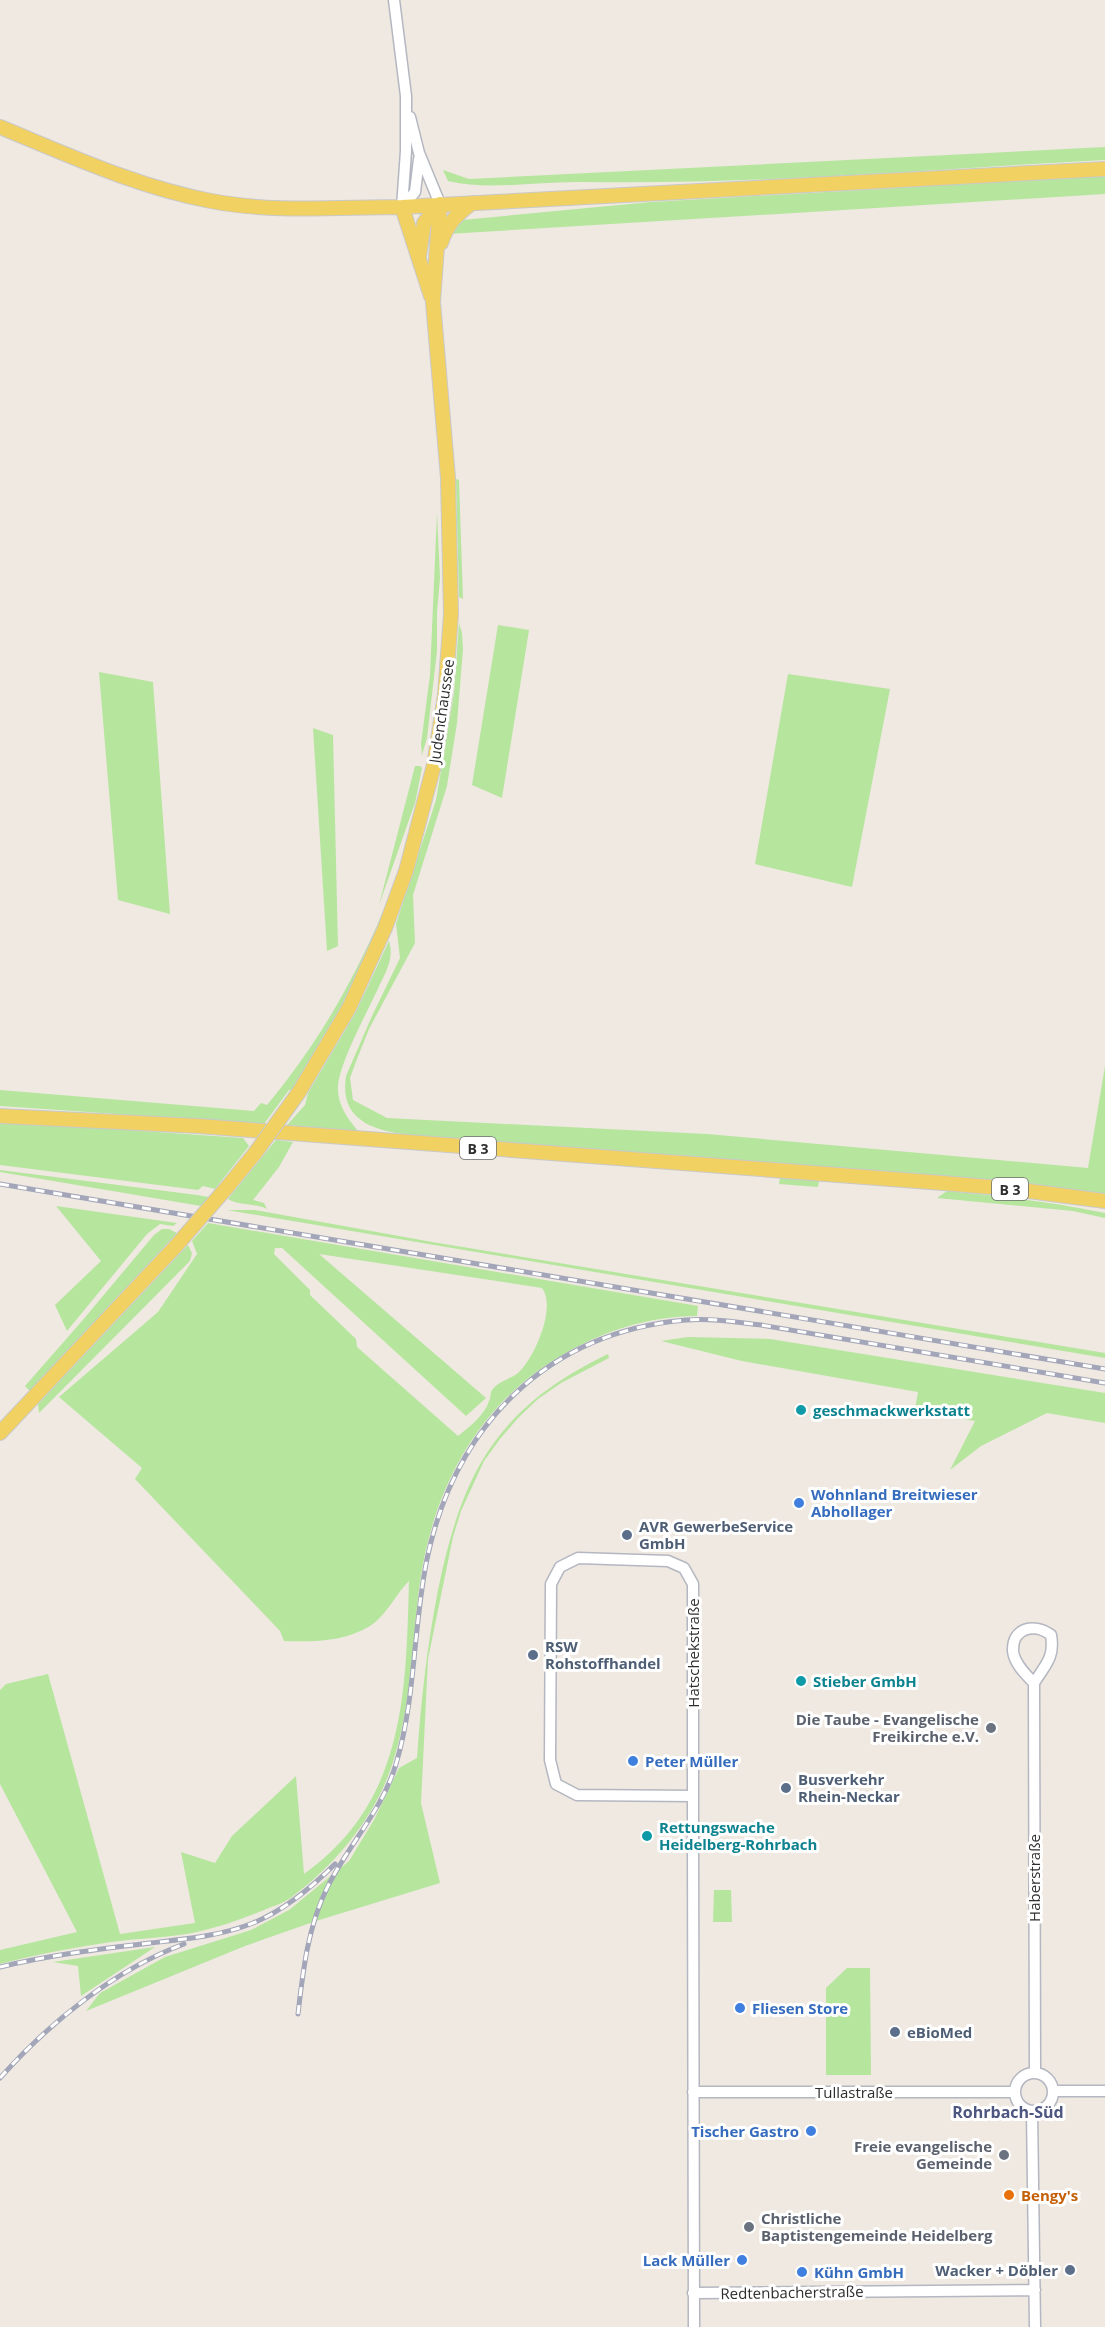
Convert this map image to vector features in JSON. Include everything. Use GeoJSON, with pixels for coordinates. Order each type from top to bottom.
{"type":"FeatureCollection","features":[{"type":"Feature","properties":{"kind":"main road"},"geometry":{"type":"LineString","coordinates":[[0,127],[108,171],[163,189],[210,201],[291,210],[402,207],[1105,169]]}},
{"type":"Feature","properties":{"kind":"main road"},"geometry":{"type":"LineString","coordinates":[[436,260],[446,230],[456,215],[472,203]]}},
{"type":"Feature","properties":{"kind":"main road"},"geometry":{"type":"LineString","coordinates":[[419,260],[424,223],[440,204]]}},
{"type":"Feature","properties":{"kind":"main road","name":"Judenchaussee"},"geometry":{"type":"LineString","coordinates":[[0,1433],[176,1246],[256,1152],[299,1092],[349,1008],[385,928],[406,871],[434,765],[445,695],[451,604],[448,478],[433,302],[440,204]]}},
{"type":"Feature","properties":{"kind":"main road","name":"Judenchaussee"},"geometry":{"type":"LineString","coordinates":[[402,207],[433,302]]}},
{"type":"Feature","properties":{"kind":"main road","name":"B 3"},"geometry":{"type":"LineString","coordinates":[[0,1116],[200,1126],[967,1185],[1105,1201]]}},
{"type":"Feature","properties":{"kind":"street"},"geometry":{"type":"LineString","coordinates":[[394,0],[406,96],[419,153],[440,204]]}},
{"type":"Feature","properties":{"kind":"street"},"geometry":{"type":"LineString","coordinates":[[402,207],[406,151],[406,96]]}},
{"type":"Feature","properties":{"kind":"street"},"geometry":{"type":"LineString","coordinates":[[402,207],[415,192],[419,172],[419,153]]}},
{"type":"Feature","properties":{"kind":"street","name":"Hatschekstraße"},"geometry":{"type":"LineString","coordinates":[[693,1796],[577,1795],[556,1784],[550,1760],[551,1584],[560,1567],[578,1558],[668,1561],[684,1568],[693,1584],[693,1796],[693,2327]]}},
{"type":"Feature","properties":{"kind":"street"},"geometry":{"type":"LineString","coordinates":[[1032,1627],[1042,1628],[1051,1635],[1053,1646],[1052,1657],[1034,1683],[1019,1665],[1013,1650],[1017,1637],[1025,1629],[1032,1627]]}},
{"type":"Feature","properties":{"kind":"street","name":"Haberstraße"},"geometry":{"type":"LineString","coordinates":[[1034,1683],[1035,2073]]}},
{"type":"Feature","properties":{"kind":"street"},"geometry":{"type":"LineString","coordinates":[[1035,2073],[1048,2079],[1053,2091],[1047,2105],[1040,2110],[1032,2111],[1019,2104],[1015,2092],[1020,2079],[1035,2073]]}},
{"type":"Feature","properties":{"kind":"street"},"geometry":{"type":"LineString","coordinates":[[1053,2091],[1105,2091]]}},
{"type":"Feature","properties":{"kind":"street","name":"Tullastraße"},"geometry":{"type":"LineString","coordinates":[[693,2092],[1015,2092]]}},
{"type":"Feature","properties":{"kind":"street"},"geometry":{"type":"LineString","coordinates":[[1032,2111],[1035,2327]]}},
{"type":"Feature","properties":{"kind":"street","name":"Redtenbacherstraße"},"geometry":{"type":"LineString","coordinates":[[693,2293],[1035,2290]]}},
{"type":"Feature","properties":{"kind":"green space"},"geometry":{"type":"Polygon","coordinates":[[[1105,147],[1105,160],[844,176],[713,181],[481,185],[448,181],[443,170],[469,179],[1105,147]]]}},
{"type":"Feature","properties":{"kind":"green space"},"geometry":{"type":"Polygon","coordinates":[[[1105,176],[1105,194],[448,234],[462,220],[651,202],[1105,176]]]}},
{"type":"Feature","properties":{"kind":"green space"},"geometry":{"type":"Polygon","coordinates":[[[456,479],[459,480],[463,599],[459,597],[456,479]]]}},
{"type":"Feature","properties":{"kind":"green space"},"geometry":{"type":"Polygon","coordinates":[[[437,513],[440,578],[437,651],[427,738],[422,755],[421,744],[430,675],[437,513]]]}},
{"type":"Feature","properties":{"kind":"green space"},"geometry":{"type":"Polygon","coordinates":[[[446,619],[436,744],[405,862],[356,980],[320,1046],[292,1090],[289,1090],[264,1124],[0,1106],[0,1090],[254,1111],[261,1103],[267,1105],[323,1027],[348,985],[389,898],[419,806],[430,759],[438,708],[443,623],[446,619]]]}},
{"type":"Feature","properties":{"kind":"green space"},"geometry":{"type":"Polygon","coordinates":[[[459,623],[463,649],[457,723],[447,786],[413,895],[415,943],[369,1029],[357,1059],[350,1078],[353,1100],[387,1118],[707,1134],[1088,1168],[1105,1066],[1105,1194],[995,1181],[436,1138],[388,1131],[360,1119],[351,1109],[346,1095],[346,1076],[400,958],[396,924],[436,800],[454,693],[459,623]]]}},
{"type":"Feature","properties":{"kind":"green space"},"geometry":{"type":"Polygon","coordinates":[[[498,625],[529,630],[502,798],[472,785],[498,625]]]}},
{"type":"Feature","properties":{"kind":"green space"},"geometry":{"type":"Polygon","coordinates":[[[99,672],[153,682],[170,914],[118,900],[99,672]]]}},
{"type":"Feature","properties":{"kind":"green space"},"geometry":{"type":"Polygon","coordinates":[[[788,674],[890,689],[852,887],[755,864],[788,674]]]}},
{"type":"Feature","properties":{"kind":"green space"},"geometry":{"type":"Polygon","coordinates":[[[313,728],[333,735],[338,946],[327,951],[313,728]]]}},
{"type":"Feature","properties":{"kind":"green space"},"geometry":{"type":"Polygon","coordinates":[[[415,766],[422,768],[415,803],[379,905],[415,766]]]}},
{"type":"Feature","properties":{"kind":"green space"},"geometry":{"type":"Polygon","coordinates":[[[389,941],[391,952],[387,968],[349,1049],[338,1086],[339,1099],[358,1131],[287,1125],[305,1105],[308,1093],[356,1012],[389,941]]]}},
{"type":"Feature","properties":{"kind":"green space"},"geometry":{"type":"Polygon","coordinates":[[[0,1121],[243,1138],[249,1146],[215,1189],[203,1186],[198,1190],[0,1165],[0,1121]]]}},
{"type":"Feature","properties":{"kind":"green space"},"geometry":{"type":"Polygon","coordinates":[[[276,1140],[293,1142],[279,1167],[253,1200],[264,1203],[267,1209],[228,1199],[276,1140]]]}},
{"type":"Feature","properties":{"kind":"green space"},"geometry":{"type":"Polygon","coordinates":[[[0,1170],[209,1197],[201,1206],[0,1172],[0,1170]]]}},
{"type":"Feature","properties":{"kind":"green space"},"geometry":{"type":"Polygon","coordinates":[[[780,1178],[819,1181],[818,1187],[779,1184],[780,1178]]]}},
{"type":"Feature","properties":{"kind":"green space"},"geometry":{"type":"Polygon","coordinates":[[[947,1191],[1066,1206],[1105,1213],[1105,1218],[1073,1211],[937,1198],[947,1191]]]}},
{"type":"Feature","properties":{"kind":"green space"},"geometry":{"type":"Polygon","coordinates":[[[56,1206],[177,1223],[173,1226],[160,1224],[147,1234],[67,1331],[55,1305],[101,1261],[56,1206]]]}},
{"type":"Feature","properties":{"kind":"green space"},"geometry":{"type":"Polygon","coordinates":[[[227,1210],[255,1210],[432,1242],[1105,1353],[1105,1358],[227,1210]]]}},
{"type":"Feature","properties":{"kind":"green space"},"geometry":{"type":"Polygon","coordinates":[[[208,1223],[698,1306],[697,1316],[643,1322],[608,1333],[575,1348],[529,1377],[503,1401],[481,1427],[446,1487],[425,1554],[407,1700],[392,1765],[376,1803],[365,1821],[325,1869],[286,1901],[214,1928],[176,1936],[122,1941],[41,1954],[0,1964],[0,1950],[77,1932],[0,1784],[0,1690],[6,1684],[48,1674],[120,1934],[195,1923],[181,1852],[215,1863],[232,1836],[296,1776],[304,1874],[337,1845],[363,1814],[381,1779],[393,1743],[406,1664],[409,1581],[381,1617],[360,1631],[328,1640],[284,1641],[280,1631],[135,1479],[142,1468],[59,1397],[158,1312],[197,1254],[192,1241],[208,1223]],[[275,1248],[274,1254],[310,1290],[310,1295],[356,1339],[357,1347],[458,1436],[484,1411],[493,1389],[499,1383],[518,1373],[524,1366],[542,1332],[547,1307],[542,1288],[319,1254],[486,1398],[466,1416],[282,1248],[275,1248]]]}},
{"type":"Feature","properties":{"kind":"green space"},"geometry":{"type":"Polygon","coordinates":[[[162,1229],[169,1229],[177,1233],[30,1391],[25,1386],[154,1235],[162,1229]]]}},
{"type":"Feature","properties":{"kind":"green space"},"geometry":{"type":"Polygon","coordinates":[[[188,1245],[192,1253],[190,1261],[39,1413],[38,1404],[188,1245]]]}},
{"type":"Feature","properties":{"kind":"green space"},"geometry":{"type":"Polygon","coordinates":[[[688,1337],[770,1339],[1105,1393],[1105,1423],[1047,1413],[981,1446],[950,1470],[975,1421],[915,1409],[918,1392],[742,1361],[661,1341],[688,1337]]]}},
{"type":"Feature","properties":{"kind":"green space"},"geometry":{"type":"Polygon","coordinates":[[[608,1354],[609,1358],[561,1383],[538,1399],[518,1418],[484,1461],[461,1511],[453,1537],[428,1659],[421,1803],[440,1883],[316,1921],[245,1946],[86,2011],[100,1993],[165,1957],[251,1930],[289,1910],[349,1861],[374,1820],[399,1768],[417,1758],[425,1674],[438,1590],[459,1511],[473,1478],[490,1448],[511,1422],[538,1397],[570,1375],[608,1354]]]}},
{"type":"Feature","properties":{"kind":"green space"},"geometry":{"type":"Polygon","coordinates":[[[714,1890],[731,1890],[732,1922],[713,1922],[714,1890]]]}},
{"type":"Feature","properties":{"kind":"green space"},"geometry":{"type":"Polygon","coordinates":[[[155,1947],[81,1996],[78,1966],[53,1962],[155,1947]]]}},
{"type":"Feature","properties":{"kind":"green space"},"geometry":{"type":"Polygon","coordinates":[[[847,1968],[870,1968],[871,2075],[826,2075],[826,1988],[847,1968]]]}},
{"type":"Feature","properties":{"kind":"railway"},"geometry":{"type":"LineString","coordinates":[[0,1184],[1105,1369]]}},
{"type":"Feature","properties":{"kind":"railway"},"geometry":{"type":"LineString","coordinates":[[298,2014],[307,1949],[321,1901],[336,1871],[383,1796],[396,1764],[411,1688],[422,1585],[440,1511],[460,1467],[484,1428],[515,1394],[550,1366],[590,1344],[636,1328],[686,1320],[705,1320],[761,1325],[1105,1383]]}},
{"type":"Feature","properties":{"kind":"railway"},"geometry":{"type":"LineString","coordinates":[[0,1967],[37,1959],[228,1931],[265,1918],[287,1905],[335,1864]]}},
{"type":"Feature","properties":{"kind":"railway"},"geometry":{"type":"LineString","coordinates":[[0,2078],[61,2018],[84,2000],[133,1968],[184,1944]]}},
{"type":"Feature","properties":{"kind":"place","name":"geschmackwerkstatt"},"geometry":{"type":"Point","coordinates":[801,1410]}},
{"type":"Feature","properties":{"kind":"place","name":"Wohnland Breitwieser Abhollager"},"geometry":{"type":"Point","coordinates":[799,1503]}},
{"type":"Feature","properties":{"kind":"place","name":"AVR GewerbeService GmbH"},"geometry":{"type":"Point","coordinates":[627,1535]}},
{"type":"Feature","properties":{"kind":"place","name":"RSW Rohstoffhandel"},"geometry":{"type":"Point","coordinates":[533,1655]}},
{"type":"Feature","properties":{"kind":"place","name":"Stieber GmbH"},"geometry":{"type":"Point","coordinates":[801,1681]}},
{"type":"Feature","properties":{"kind":"place","name":"Die Taube - Evangelische Freikirche e.V."},"geometry":{"type":"Point","coordinates":[991,1728]}},
{"type":"Feature","properties":{"kind":"place","name":"Peter Müller"},"geometry":{"type":"Point","coordinates":[633,1761]}},
{"type":"Feature","properties":{"kind":"place","name":"Busverkehr Rhein-Neckar"},"geometry":{"type":"Point","coordinates":[786,1788]}},
{"type":"Feature","properties":{"kind":"place","name":"Rettungswache Heidelberg-Rohrbach"},"geometry":{"type":"Point","coordinates":[647,1836]}},
{"type":"Feature","properties":{"kind":"place","name":"Fliesen Store"},"geometry":{"type":"Point","coordinates":[740,2008]}},
{"type":"Feature","properties":{"kind":"place","name":"eBioMed"},"geometry":{"type":"Point","coordinates":[895,2032]}},
{"type":"Feature","properties":{"kind":"place","name":"Tischer Gastro"},"geometry":{"type":"Point","coordinates":[811,2131]}},
{"type":"Feature","properties":{"kind":"place","name":"Freie evangelische Gemeinde"},"geometry":{"type":"Point","coordinates":[1004,2155]}},
{"type":"Feature","properties":{"kind":"place","name":"Bengy's"},"geometry":{"type":"Point","coordinates":[1009,2195]}},
{"type":"Feature","properties":{"kind":"place","name":"Christliche Baptistengemeinde Heidelberg"},"geometry":{"type":"Point","coordinates":[749,2227]}},
{"type":"Feature","properties":{"kind":"place","name":"Lack Müller"},"geometry":{"type":"Point","coordinates":[742,2260]}},
{"type":"Feature","properties":{"kind":"place","name":"Wacker + Döbler"},"geometry":{"type":"Point","coordinates":[1070,2270]}},
{"type":"Feature","properties":{"kind":"place","name":"Kühn GmbH"},"geometry":{"type":"Point","coordinates":[802,2272]}},
{"type":"Feature","properties":{"kind":"district","name":"Rohrbach-Süd"},"geometry":{"type":"Point","coordinates":[1008,2112]}}]}
